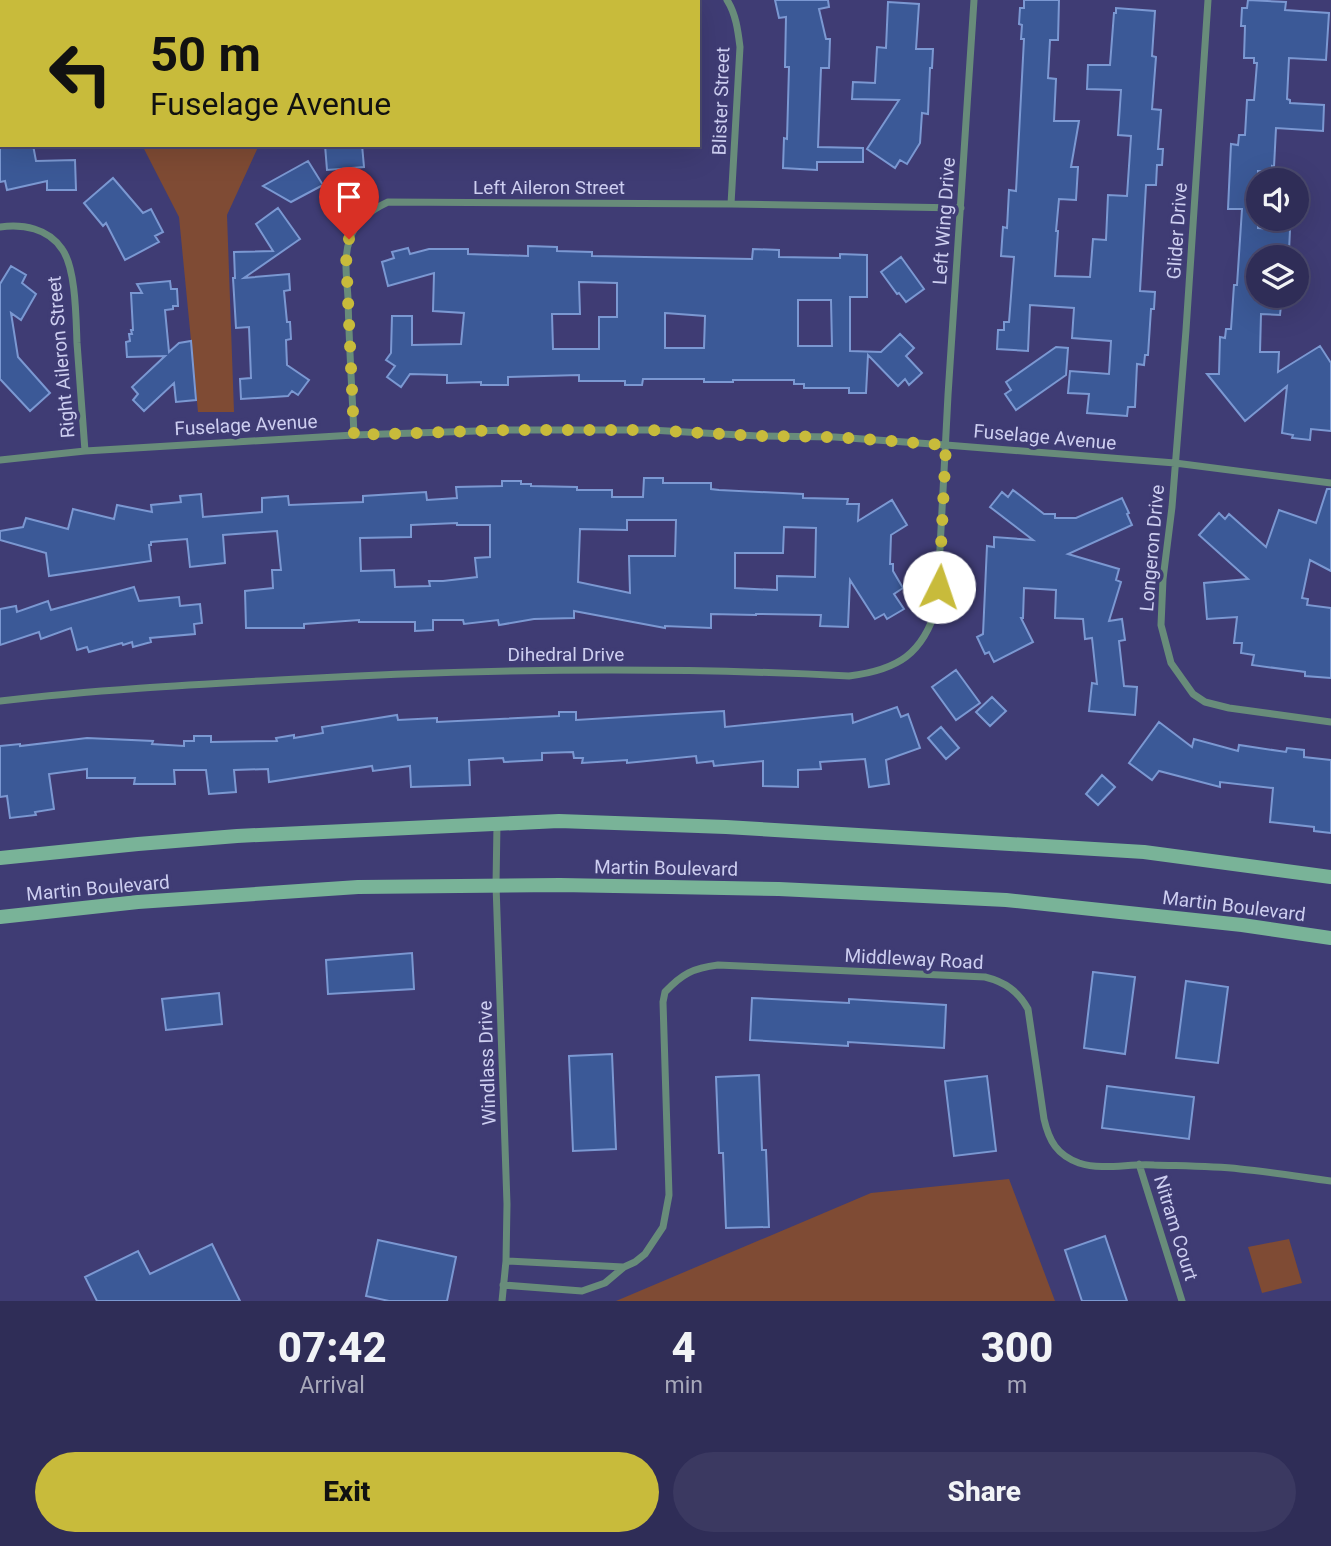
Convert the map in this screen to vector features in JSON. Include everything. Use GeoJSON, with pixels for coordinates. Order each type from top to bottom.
{"type":"FeatureCollection","features":[{"type":"Feature","properties":{"kind":"main road","name":"Martin Boulevard"},"geometry":{"type":"LineString","coordinates":[[0,858],[237,836],[559,821],[698,826],[1144,852],[1331,877]]}},
{"type":"Feature","properties":{"kind":"main road","name":"Martin Boulevard"},"geometry":{"type":"LineString","coordinates":[[0,917],[138,902],[358,887],[560,885],[779,889],[1006,900],[1331,937]]}},
{"type":"Feature","properties":{"kind":"street","name":"Blister Street"},"geometry":{"type":"LineString","coordinates":[[727,0],[732,7],[740,47],[731,204]]}},
{"type":"Feature","properties":{"kind":"street","name":"Left Wing Drive"},"geometry":{"type":"LineString","coordinates":[[946,445],[974,0]]}},
{"type":"Feature","properties":{"kind":"street","name":"Glider Drive"},"geometry":{"type":"LineString","coordinates":[[1175,463],[1208,0]]}},
{"type":"Feature","properties":{"kind":"street","name":"Left Aileron Street"},"geometry":{"type":"LineString","coordinates":[[354,435],[346,254],[356,225],[375,208],[388,202],[961,208]]}},
{"type":"Feature","properties":{"kind":"street","name":"Right Aileron Street"},"geometry":{"type":"LineString","coordinates":[[0,227],[28,227],[45,232],[64,251],[69,263],[76,317],[85,451]]}},
{"type":"Feature","properties":{"kind":"street","name":"Fuselage Avenue"},"geometry":{"type":"LineString","coordinates":[[0,460],[85,451],[354,435],[507,430],[650,430],[835,437],[946,445],[1175,463],[1331,483]]}},
{"type":"Feature","properties":{"kind":"street","name":"Dihedral Drive"},"geometry":{"type":"LineString","coordinates":[[0,701],[152,687],[516,670],[694,670],[849,676],[870,674],[892,667],[906,658],[919,646],[933,622],[938,597],[946,445]]}},
{"type":"Feature","properties":{"kind":"street","name":"Longeron Drive"},"geometry":{"type":"LineString","coordinates":[[1175,463],[1161,603],[1161,625],[1171,663],[1193,694],[1205,702],[1229,708],[1331,722]]}},
{"type":"Feature","properties":{"kind":"street","name":"Windlass Drive"},"geometry":{"type":"LineString","coordinates":[[497,824],[496,886],[506,1128],[506,1261],[502,1301]]}},
{"type":"Feature","properties":{"kind":"street","name":"Middleway Road"},"geometry":{"type":"LineString","coordinates":[[503,1285],[582,1291],[605,1283],[645,1254],[663,1227],[669,1195],[663,1002],[665,992],[674,982],[701,967],[718,965],[985,978],[999,981],[1013,989],[1028,1009],[1048,1136],[1057,1148],[1073,1160],[1099,1168],[1139,1164],[1238,1169],[1331,1181]]}},
{"type":"Feature","properties":{"kind":"street","name":"Nitram Court"},"geometry":{"type":"LineString","coordinates":[[1139,1164],[1182,1301]]}},
{"type":"Feature","properties":{"kind":"street"},"geometry":{"type":"LineString","coordinates":[[506,1261],[624,1267]]}},
{"type":"Feature","properties":{"kind":"shaded area"},"geometry":{"type":"Polygon","coordinates":[[[143,147],[258,147],[227,215],[234,412],[198,412],[179,217],[143,147]]]}},
{"type":"Feature","properties":{"kind":"shaded area"},"geometry":{"type":"Polygon","coordinates":[[[1009,1179],[1055,1301],[616,1301],[871,1193],[1009,1179]]]}},
{"type":"Feature","properties":{"kind":"shaded area"},"geometry":{"type":"Polygon","coordinates":[[[1289,1239],[1302,1283],[1262,1293],[1248,1247],[1289,1239]]]}},
{"type":"Feature","properties":{"kind":"building"},"geometry":{"type":"Polygon","coordinates":[[[775,0],[828,0],[829,7],[819,9],[826,39],[830,39],[829,68],[821,68],[818,147],[863,148],[863,162],[817,162],[817,170],[783,168],[784,138],[787,139],[789,67],[785,67],[786,17],[779,18],[775,0]]]}},
{"type":"Feature","properties":{"kind":"building"},"geometry":{"type":"Polygon","coordinates":[[[1024,0],[1059,0],[1058,40],[1050,40],[1048,78],[1056,79],[1054,121],[1079,121],[1071,167],[1078,167],[1076,200],[1059,199],[1055,276],[1090,277],[1093,239],[1106,240],[1108,195],[1127,196],[1131,136],[1118,135],[1121,90],[1087,89],[1088,65],[1110,65],[1116,8],[1155,11],[1152,56],[1156,57],[1152,109],[1161,110],[1158,149],[1163,149],[1162,165],[1157,165],[1156,185],[1146,185],[1140,291],[1155,292],[1154,309],[1151,309],[1148,355],[1145,355],[1144,365],[1137,364],[1135,407],[1128,407],[1127,416],[1087,413],[1089,394],[1068,393],[1070,371],[1109,374],[1111,341],[1072,338],[1074,308],[1030,305],[1028,351],[997,349],[998,330],[1004,330],[1004,322],[1009,322],[1014,257],[1001,256],[1003,227],[1007,228],[1009,190],[1016,191],[1024,39],[1021,39],[1022,25],[1019,24],[1020,8],[1024,8],[1024,0]]]}},
{"type":"Feature","properties":{"kind":"building"},"geometry":{"type":"Polygon","coordinates":[[[1248,0],[1286,2],[1285,10],[1329,13],[1326,60],[1289,58],[1287,99],[1290,103],[1324,105],[1323,131],[1276,128],[1274,167],[1246,168],[1246,231],[1290,231],[1289,245],[1246,245],[1246,308],[1281,308],[1280,315],[1261,314],[1260,352],[1279,352],[1278,372],[1320,346],[1331,363],[1331,431],[1311,429],[1310,440],[1292,438],[1293,435],[1282,433],[1287,386],[1245,421],[1207,374],[1219,374],[1220,337],[1225,338],[1226,329],[1231,329],[1234,285],[1237,285],[1242,209],[1228,209],[1231,144],[1238,145],[1239,135],[1245,135],[1247,100],[1254,100],[1257,63],[1254,63],[1254,58],[1244,58],[1245,26],[1241,26],[1242,8],[1247,8],[1248,0]]]}},
{"type":"Feature","properties":{"kind":"building"},"geometry":{"type":"Polygon","coordinates":[[[888,2],[919,4],[916,49],[933,49],[928,114],[922,113],[920,143],[907,164],[900,160],[895,168],[867,149],[899,100],[852,99],[853,82],[875,83],[877,47],[886,48],[888,2]]]}},
{"type":"Feature","properties":{"kind":"building"},"geometry":{"type":"Polygon","coordinates":[[[0,147],[33,147],[36,161],[75,160],[76,190],[47,190],[47,181],[7,190],[5,181],[0,182],[0,147]]]}},
{"type":"Feature","properties":{"kind":"building"},"geometry":{"type":"Polygon","coordinates":[[[325,147],[362,147],[364,167],[327,170],[325,147]]]}},
{"type":"Feature","properties":{"kind":"building"},"geometry":{"type":"Polygon","coordinates":[[[308,161],[323,185],[291,202],[263,186],[308,161]]]}},
{"type":"Feature","properties":{"kind":"building"},"geometry":{"type":"Polygon","coordinates":[[[113,178],[143,213],[151,209],[163,232],[155,236],[159,242],[125,260],[106,223],[103,226],[84,203],[113,178]]]}},
{"type":"Feature","properties":{"kind":"building"},"geometry":{"type":"Polygon","coordinates":[[[278,208],[300,239],[244,278],[289,274],[290,290],[284,291],[291,339],[286,340],[287,365],[309,380],[298,395],[292,391],[288,396],[241,399],[240,379],[251,378],[249,327],[236,328],[234,252],[273,251],[256,224],[278,208]]]}},
{"type":"Feature","properties":{"kind":"building"},"geometry":{"type":"Polygon","coordinates":[[[528,246],[557,247],[557,251],[592,252],[592,256],[752,259],[753,249],[779,250],[779,257],[840,258],[840,254],[867,255],[867,297],[850,297],[850,351],[881,352],[900,334],[914,348],[906,356],[922,373],[909,385],[905,379],[898,386],[868,355],[866,393],[849,393],[849,388],[804,388],[804,384],[794,384],[794,380],[704,382],[704,379],[643,379],[642,385],[625,385],[625,381],[579,381],[579,375],[508,377],[508,385],[481,385],[481,382],[447,383],[447,375],[410,374],[401,387],[387,377],[395,366],[386,360],[391,353],[392,316],[412,316],[412,345],[461,344],[464,313],[433,311],[434,273],[388,286],[382,262],[394,258],[392,252],[408,248],[410,254],[429,249],[468,249],[468,254],[528,256],[528,246]],[[579,282],[580,314],[552,314],[553,349],[599,349],[599,317],[617,317],[617,283],[579,282]],[[798,300],[798,346],[832,346],[831,300],[798,300]],[[665,313],[665,348],[704,348],[705,316],[665,313]]]}},
{"type":"Feature","properties":{"kind":"building"},"geometry":{"type":"Polygon","coordinates":[[[901,257],[924,289],[906,302],[881,272],[901,257]]]}},
{"type":"Feature","properties":{"kind":"building"},"geometry":{"type":"Polygon","coordinates":[[[11,266],[26,275],[22,283],[36,294],[21,320],[11,313],[18,357],[50,393],[30,411],[0,379],[0,284],[11,266]]]}},
{"type":"Feature","properties":{"kind":"building"},"geometry":{"type":"Polygon","coordinates":[[[170,281],[171,289],[177,289],[178,306],[165,310],[169,352],[179,343],[191,341],[196,400],[176,402],[174,383],[144,411],[133,400],[138,394],[132,387],[165,356],[127,357],[126,342],[130,341],[129,334],[132,334],[133,330],[131,293],[142,293],[137,284],[170,281]]]}},
{"type":"Feature","properties":{"kind":"building"},"geometry":{"type":"Polygon","coordinates":[[[1056,347],[1068,348],[1066,375],[1016,410],[1005,394],[1011,390],[1006,382],[1056,347]]]}},
{"type":"Feature","properties":{"kind":"building"},"geometry":{"type":"Polygon","coordinates":[[[644,478],[663,478],[663,483],[711,483],[711,489],[719,490],[803,494],[803,498],[848,499],[847,504],[859,504],[858,521],[892,500],[907,525],[891,535],[890,564],[893,564],[893,571],[903,588],[894,594],[904,609],[887,619],[884,614],[875,619],[850,580],[848,627],[820,626],[821,615],[711,614],[711,628],[665,628],[574,611],[574,618],[534,619],[499,625],[498,620],[464,624],[463,620],[433,620],[433,630],[415,631],[415,622],[359,620],[304,624],[304,628],[246,628],[245,591],[273,588],[272,570],[281,570],[277,531],[223,535],[225,563],[190,567],[187,539],[151,542],[151,561],[49,576],[46,553],[0,540],[0,531],[23,527],[26,518],[68,529],[73,509],[114,519],[117,505],[152,512],[151,505],[181,502],[180,496],[201,494],[203,517],[262,512],[262,498],[288,496],[289,505],[363,502],[363,496],[426,492],[427,500],[457,498],[456,487],[502,486],[502,481],[521,481],[521,484],[531,486],[577,487],[577,490],[612,490],[612,497],[643,497],[644,478]],[[627,520],[627,530],[580,529],[578,582],[630,593],[629,556],[675,556],[676,520],[627,520]],[[411,525],[411,537],[360,538],[361,571],[394,570],[395,587],[430,586],[429,581],[477,577],[475,558],[490,557],[490,525],[411,525]],[[784,527],[783,553],[735,553],[735,588],[777,590],[777,576],[815,577],[816,528],[784,527]]]}},
{"type":"Feature","properties":{"kind":"building"},"geometry":{"type":"Polygon","coordinates":[[[1327,489],[1331,489],[1331,571],[1310,560],[1302,598],[1308,599],[1307,605],[1331,608],[1331,678],[1305,676],[1305,672],[1252,665],[1254,655],[1241,653],[1242,643],[1234,643],[1237,617],[1207,619],[1204,583],[1248,579],[1199,535],[1219,513],[1225,519],[1229,514],[1266,547],[1279,510],[1316,523],[1327,489]]]}},
{"type":"Feature","properties":{"kind":"building"},"geometry":{"type":"Polygon","coordinates":[[[1013,490],[1044,514],[1055,514],[1055,518],[1076,518],[1122,498],[1132,525],[1068,554],[1119,569],[1116,580],[1121,582],[1109,621],[1122,619],[1125,640],[1119,641],[1124,686],[1137,687],[1135,715],[1089,711],[1092,683],[1097,684],[1092,638],[1085,639],[1083,619],[1055,618],[1056,590],[1024,588],[1021,618],[1033,642],[994,662],[989,652],[985,654],[977,637],[983,634],[987,546],[994,547],[994,537],[1033,540],[990,507],[1002,492],[1008,497],[1013,490]]]}},
{"type":"Feature","properties":{"kind":"building"},"geometry":{"type":"Polygon","coordinates":[[[134,587],[139,601],[179,597],[180,606],[200,604],[202,623],[194,624],[195,634],[150,638],[151,642],[133,647],[132,642],[122,643],[89,652],[87,647],[77,650],[71,628],[41,639],[39,632],[0,645],[0,609],[16,606],[17,612],[48,601],[51,610],[134,587]]]}},
{"type":"Feature","properties":{"kind":"building"},"geometry":{"type":"Polygon","coordinates":[[[956,670],[980,703],[956,720],[932,687],[956,670]]]}},
{"type":"Feature","properties":{"kind":"building"},"geometry":{"type":"Polygon","coordinates":[[[992,697],[1006,711],[990,726],[976,712],[992,697]]]}},
{"type":"Feature","properties":{"kind":"building"},"geometry":{"type":"Polygon","coordinates":[[[897,707],[901,717],[908,714],[920,748],[886,760],[889,784],[869,787],[865,759],[820,762],[821,769],[798,770],[798,787],[763,786],[763,761],[714,766],[713,761],[697,763],[696,756],[627,763],[627,760],[582,763],[583,758],[574,758],[573,752],[542,753],[542,760],[469,760],[470,785],[411,787],[410,766],[373,771],[372,766],[269,782],[268,769],[234,770],[236,792],[209,794],[206,770],[174,770],[175,784],[134,784],[135,778],[87,778],[87,769],[49,774],[54,809],[35,812],[36,815],[10,818],[7,796],[0,797],[0,746],[87,738],[153,741],[152,744],[184,746],[184,741],[194,741],[194,736],[211,736],[211,742],[277,741],[276,738],[323,733],[322,727],[397,715],[398,720],[437,718],[437,722],[559,716],[559,712],[576,712],[576,720],[724,711],[725,727],[852,714],[853,723],[897,707]]]}},
{"type":"Feature","properties":{"kind":"building"},"geometry":{"type":"Polygon","coordinates":[[[1159,722],[1192,747],[1194,739],[1238,751],[1239,745],[1286,752],[1287,748],[1304,750],[1304,757],[1331,760],[1331,833],[1314,831],[1314,827],[1270,822],[1273,788],[1220,782],[1220,787],[1159,771],[1152,780],[1129,763],[1159,722]]]}},
{"type":"Feature","properties":{"kind":"building"},"geometry":{"type":"Polygon","coordinates":[[[941,727],[959,748],[946,759],[928,738],[941,727]]]}},
{"type":"Feature","properties":{"kind":"building"},"geometry":{"type":"Polygon","coordinates":[[[1102,775],[1115,787],[1098,805],[1086,794],[1102,775]]]}},
{"type":"Feature","properties":{"kind":"building"},"geometry":{"type":"Polygon","coordinates":[[[412,953],[414,989],[328,994],[326,960],[412,953]]]}},
{"type":"Feature","properties":{"kind":"building"},"geometry":{"type":"Polygon","coordinates":[[[1093,972],[1135,977],[1125,1054],[1084,1048],[1093,972]]]}},
{"type":"Feature","properties":{"kind":"building"},"geometry":{"type":"Polygon","coordinates":[[[1186,981],[1228,987],[1218,1063],[1176,1058],[1186,981]]]}},
{"type":"Feature","properties":{"kind":"building"},"geometry":{"type":"Polygon","coordinates":[[[219,993],[222,1024],[166,1030],[162,999],[219,993]]]}},
{"type":"Feature","properties":{"kind":"building"},"geometry":{"type":"Polygon","coordinates":[[[752,998],[849,1003],[849,999],[946,1005],[944,1048],[750,1040],[752,998]]]}},
{"type":"Feature","properties":{"kind":"building"},"geometry":{"type":"Polygon","coordinates":[[[612,1054],[616,1149],[573,1151],[569,1056],[612,1054]]]}},
{"type":"Feature","properties":{"kind":"building"},"geometry":{"type":"Polygon","coordinates":[[[759,1075],[769,1227],[726,1228],[716,1077],[759,1075]]]}},
{"type":"Feature","properties":{"kind":"building"},"geometry":{"type":"Polygon","coordinates":[[[987,1076],[996,1151],[954,1156],[945,1081],[987,1076]]]}},
{"type":"Feature","properties":{"kind":"building"},"geometry":{"type":"Polygon","coordinates":[[[1107,1086],[1194,1097],[1189,1139],[1102,1128],[1107,1086]]]}},
{"type":"Feature","properties":{"kind":"building"},"geometry":{"type":"Polygon","coordinates":[[[1105,1236],[1127,1301],[1082,1301],[1065,1250],[1105,1236]]]}},
{"type":"Feature","properties":{"kind":"building"},"geometry":{"type":"Polygon","coordinates":[[[378,1240],[456,1257],[447,1301],[389,1301],[366,1296],[378,1240]]]}},
{"type":"Feature","properties":{"kind":"building"},"geometry":{"type":"Polygon","coordinates":[[[212,1244],[240,1301],[97,1301],[85,1277],[138,1251],[150,1274],[212,1244]]]}},
{"type":"Feature","properties":{"kind":"route"},"geometry":{"type":"LineString","coordinates":[[349,239],[346,254],[354,435],[507,430],[650,430],[835,437],[946,445],[939,587]]}}]}
